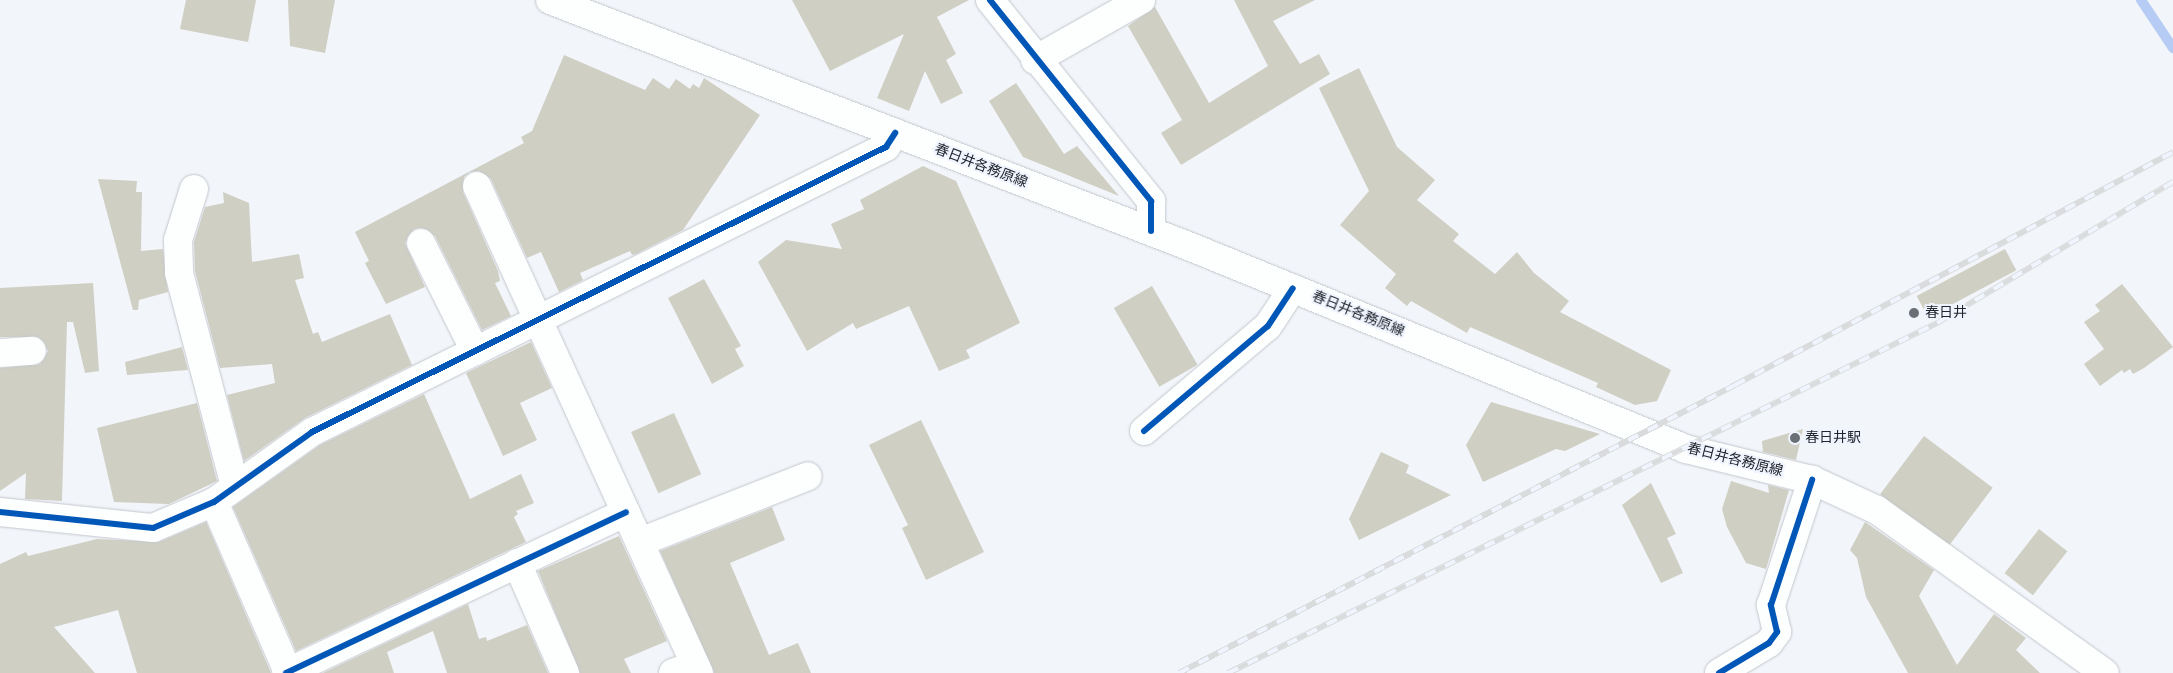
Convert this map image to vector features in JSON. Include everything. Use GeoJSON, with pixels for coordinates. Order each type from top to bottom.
{"type":"FeatureCollection","features":[{"type":"Feature","properties":{"kind":"street","name":"春日井各務原線"},"geometry":{"type":"LineString","coordinates":[[550,0],[1151,231],[1686,449],[1812,480],[1877,510],[2090,668]]}},
{"type":"Feature","properties":{"kind":"street"},"geometry":{"type":"LineString","coordinates":[[990,0],[1035,60],[1151,201],[1151,231]]}},
{"type":"Feature","properties":{"kind":"street"},"geometry":{"type":"LineString","coordinates":[[1035,60],[1142,0]]}},
{"type":"Feature","properties":{"kind":"street"},"geometry":{"type":"LineString","coordinates":[[0,512],[153,528],[224,494],[312,432],[886,147],[895,132]]}},
{"type":"Feature","properties":{"kind":"street"},"geometry":{"type":"LineString","coordinates":[[477,186],[640,542],[689,670]]}},
{"type":"Feature","properties":{"kind":"street"},"geometry":{"type":"LineString","coordinates":[[194,188],[178,240],[179,273],[224,494],[286,672],[626,512]]}},
{"type":"Feature","properties":{"kind":"street"},"geometry":{"type":"LineString","coordinates":[[422,243],[475,350]]}},
{"type":"Feature","properties":{"kind":"street"},"geometry":{"type":"LineString","coordinates":[[1144,431],[1268,326],[1293,288]]}},
{"type":"Feature","properties":{"kind":"street"},"geometry":{"type":"LineString","coordinates":[[0,354],[32,351]]}},
{"type":"Feature","properties":{"kind":"street"},"geometry":{"type":"LineString","coordinates":[[640,542],[808,476]]}},
{"type":"Feature","properties":{"kind":"street"},"geometry":{"type":"LineString","coordinates":[[1719,673],[1766,645],[1777,632],[1770,605],[1812,480]]}},
{"type":"Feature","properties":{"kind":"street"},"geometry":{"type":"LineString","coordinates":[[516,563],[565,673]]}},
{"type":"Feature","properties":{"kind":"building"},"geometry":{"type":"Polygon","coordinates":[[[186,0],[256,0],[248,42],[180,29],[186,0]]]}},
{"type":"Feature","properties":{"kind":"building"},"geometry":{"type":"Polygon","coordinates":[[[288,0],[335,0],[325,53],[290,46],[288,0]]]}},
{"type":"Feature","properties":{"kind":"building"},"geometry":{"type":"Polygon","coordinates":[[[792,0],[969,0],[937,17],[956,54],[946,60],[963,93],[941,104],[925,71],[909,111],[877,98],[904,34],[830,71],[792,0]]]}},
{"type":"Feature","properties":{"kind":"building"},"geometry":{"type":"Polygon","coordinates":[[[1234,0],[1315,0],[1273,21],[1300,64],[1319,54],[1330,74],[1181,165],[1161,133],[1182,120],[1128,26],[1155,7],[1209,103],[1268,66],[1234,0]]]}},
{"type":"Feature","properties":{"kind":"building"},"geometry":{"type":"Polygon","coordinates":[[[564,55],[645,90],[653,78],[669,89],[676,79],[690,89],[693,84],[699,88],[704,78],[760,115],[683,230],[636,254],[632,255],[630,251],[580,273],[583,280],[559,292],[541,252],[527,258],[491,179],[479,171],[470,172],[464,177],[463,192],[498,271],[500,281],[495,283],[511,316],[482,330],[435,236],[422,228],[414,229],[405,243],[425,287],[386,304],[365,263],[369,261],[355,232],[524,143],[521,137],[532,131],[564,55]]]}},
{"type":"Feature","properties":{"kind":"building"},"geometry":{"type":"Polygon","coordinates":[[[1359,68],[1397,147],[1435,180],[1417,200],[1459,234],[1453,241],[1495,274],[1517,252],[1534,273],[1569,301],[1560,312],[1671,370],[1657,401],[1635,405],[1596,387],[1598,383],[1470,327],[1467,333],[1411,301],[1407,306],[1385,288],[1396,274],[1340,225],[1369,191],[1319,88],[1359,68]]]}},
{"type":"Feature","properties":{"kind":"building"},"geometry":{"type":"Polygon","coordinates":[[[1016,83],[1064,154],[1077,146],[1119,196],[1023,157],[989,101],[1016,83]]]}},
{"type":"Feature","properties":{"kind":"building"},"geometry":{"type":"Polygon","coordinates":[[[923,166],[956,181],[1020,323],[966,350],[970,358],[939,371],[909,306],[856,329],[853,323],[807,351],[758,262],[786,240],[842,249],[831,224],[864,209],[860,200],[923,166]]]}},
{"type":"Feature","properties":{"kind":"building"},"geometry":{"type":"Polygon","coordinates":[[[98,179],[137,181],[136,192],[142,192],[141,251],[163,249],[168,292],[139,300],[138,310],[133,310],[98,179]]]}},
{"type":"Feature","properties":{"kind":"building"},"geometry":{"type":"Polygon","coordinates":[[[223,192],[249,203],[252,262],[299,254],[304,278],[295,280],[313,334],[318,332],[322,342],[390,314],[412,365],[305,418],[244,461],[227,395],[275,383],[272,364],[220,368],[195,271],[194,242],[205,207],[224,203],[223,192]]]}},
{"type":"Feature","properties":{"kind":"building"},"geometry":{"type":"Polygon","coordinates":[[[2005,249],[2016,270],[1928,317],[1917,296],[2005,249]]]}},
{"type":"Feature","properties":{"kind":"building"},"geometry":{"type":"Polygon","coordinates":[[[704,279],[741,346],[735,349],[744,366],[712,384],[668,298],[704,279]]]}},
{"type":"Feature","properties":{"kind":"building"},"geometry":{"type":"Polygon","coordinates":[[[93,283],[99,371],[85,373],[73,322],[67,322],[62,501],[25,499],[26,473],[0,491],[0,368],[40,364],[48,351],[38,337],[0,337],[0,288],[93,283]]]}},
{"type":"Feature","properties":{"kind":"building"},"geometry":{"type":"Polygon","coordinates":[[[2122,284],[2173,347],[2133,374],[2130,369],[2124,373],[2122,370],[2100,386],[2084,364],[2104,349],[2084,322],[2100,311],[2095,305],[2122,284]]]}},
{"type":"Feature","properties":{"kind":"building"},"geometry":{"type":"Polygon","coordinates":[[[1152,286],[1198,365],[1159,387],[1114,308],[1152,286]]]}},
{"type":"Feature","properties":{"kind":"building"},"geometry":{"type":"Polygon","coordinates":[[[531,342],[552,388],[520,403],[537,440],[503,456],[466,373],[531,342]]]}},
{"type":"Feature","properties":{"kind":"building"},"geometry":{"type":"Polygon","coordinates":[[[182,347],[188,370],[127,375],[125,362],[182,347]]]}},
{"type":"Feature","properties":{"kind":"building"},"geometry":{"type":"Polygon","coordinates":[[[424,394],[470,499],[521,474],[534,503],[516,511],[518,514],[514,517],[526,542],[296,651],[233,507],[320,445],[424,394]]]}},
{"type":"Feature","properties":{"kind":"building"},"geometry":{"type":"Polygon","coordinates":[[[1491,402],[1600,434],[1565,451],[1556,449],[1483,482],[1466,445],[1491,402]]]}},
{"type":"Feature","properties":{"kind":"building"},"geometry":{"type":"Polygon","coordinates":[[[197,403],[217,481],[169,504],[114,502],[97,428],[197,403]]]}},
{"type":"Feature","properties":{"kind":"building"},"geometry":{"type":"Polygon","coordinates":[[[674,413],[701,474],[658,493],[631,432],[674,413]]]}},
{"type":"Feature","properties":{"kind":"building"},"geometry":{"type":"Polygon","coordinates":[[[921,420],[984,552],[926,580],[902,528],[908,525],[869,445],[921,420]]]}},
{"type":"Feature","properties":{"kind":"building"},"geometry":{"type":"Polygon","coordinates":[[[1803,429],[1796,460],[1763,452],[1762,441],[1803,429]]]}},
{"type":"Feature","properties":{"kind":"building"},"geometry":{"type":"Polygon","coordinates":[[[1924,436],[1993,488],[1949,546],[1880,494],[1924,436]]]}},
{"type":"Feature","properties":{"kind":"building"},"geometry":{"type":"Polygon","coordinates":[[[1381,452],[1409,465],[1406,473],[1451,495],[1359,540],[1349,519],[1381,452]]]}},
{"type":"Feature","properties":{"kind":"building"},"geometry":{"type":"Polygon","coordinates":[[[1731,481],[1769,493],[1768,485],[1789,490],[1766,569],[1746,563],[1727,527],[1722,509],[1731,481]]]}},
{"type":"Feature","properties":{"kind":"building"},"geometry":{"type":"Polygon","coordinates":[[[1651,483],[1676,534],[1667,538],[1683,573],[1661,583],[1622,505],[1651,483]]]}},
{"type":"Feature","properties":{"kind":"building"},"geometry":{"type":"Polygon","coordinates":[[[772,507],[785,540],[730,563],[769,655],[798,643],[811,673],[714,673],[660,551],[772,507]]]}},
{"type":"Feature","properties":{"kind":"building"},"geometry":{"type":"Polygon","coordinates":[[[206,522],[271,673],[137,673],[118,610],[54,627],[95,673],[0,673],[0,564],[26,552],[28,556],[97,539],[159,542],[206,522]]]}},
{"type":"Feature","properties":{"kind":"building"},"geometry":{"type":"Polygon","coordinates":[[[1865,522],[1934,570],[1919,596],[1957,665],[1994,614],[2026,638],[2016,650],[2040,673],[1908,673],[1866,597],[1857,558],[1850,550],[1865,522]]]}},
{"type":"Feature","properties":{"kind":"building"},"geometry":{"type":"Polygon","coordinates":[[[2039,529],[2067,551],[2033,595],[2005,573],[2039,529]]]}},
{"type":"Feature","properties":{"kind":"building"},"geometry":{"type":"Polygon","coordinates":[[[619,536],[667,641],[624,659],[631,673],[580,673],[538,571],[619,536]]]}},
{"type":"Feature","properties":{"kind":"building"},"geometry":{"type":"Polygon","coordinates":[[[468,604],[479,639],[486,637],[487,641],[527,625],[548,673],[447,673],[433,631],[387,652],[394,673],[323,673],[468,604]]]}},
{"type":"Feature","properties":{"kind":"waterway"},"geometry":{"type":"LineString","coordinates":[[2141,0],[2173,48]]}},
{"type":"Feature","properties":{"kind":"railway"},"geometry":{"type":"LineString","coordinates":[[1179,673],[1735,385],[2173,152]]}},
{"type":"Feature","properties":{"kind":"railway"},"geometry":{"type":"LineString","coordinates":[[1228,673],[1937,323],[2173,182]]}},
{"type":"Feature","properties":{"kind":"cycle path"},"geometry":{"type":"LineString","coordinates":[[990,0],[1151,201],[1151,231]]}},
{"type":"Feature","properties":{"kind":"cycle path"},"geometry":{"type":"LineString","coordinates":[[0,512],[153,528],[214,502],[312,432],[886,147],[895,133]]}},
{"type":"Feature","properties":{"kind":"cycle path"},"geometry":{"type":"LineString","coordinates":[[1144,431],[1268,326],[1293,288]]}},
{"type":"Feature","properties":{"kind":"cycle path"},"geometry":{"type":"LineString","coordinates":[[1719,673],[1769,643],[1777,632],[1771,605],[1812,480]]}},
{"type":"Feature","properties":{"kind":"cycle path"},"geometry":{"type":"LineString","coordinates":[[286,673],[626,512]]}},
{"type":"Feature","properties":{"kind":"place","name":"春日井"},"geometry":{"type":"Point","coordinates":[1914,313]}},
{"type":"Feature","properties":{"kind":"place","name":"春日井駅"},"geometry":{"type":"Point","coordinates":[1795,438]}}]}
